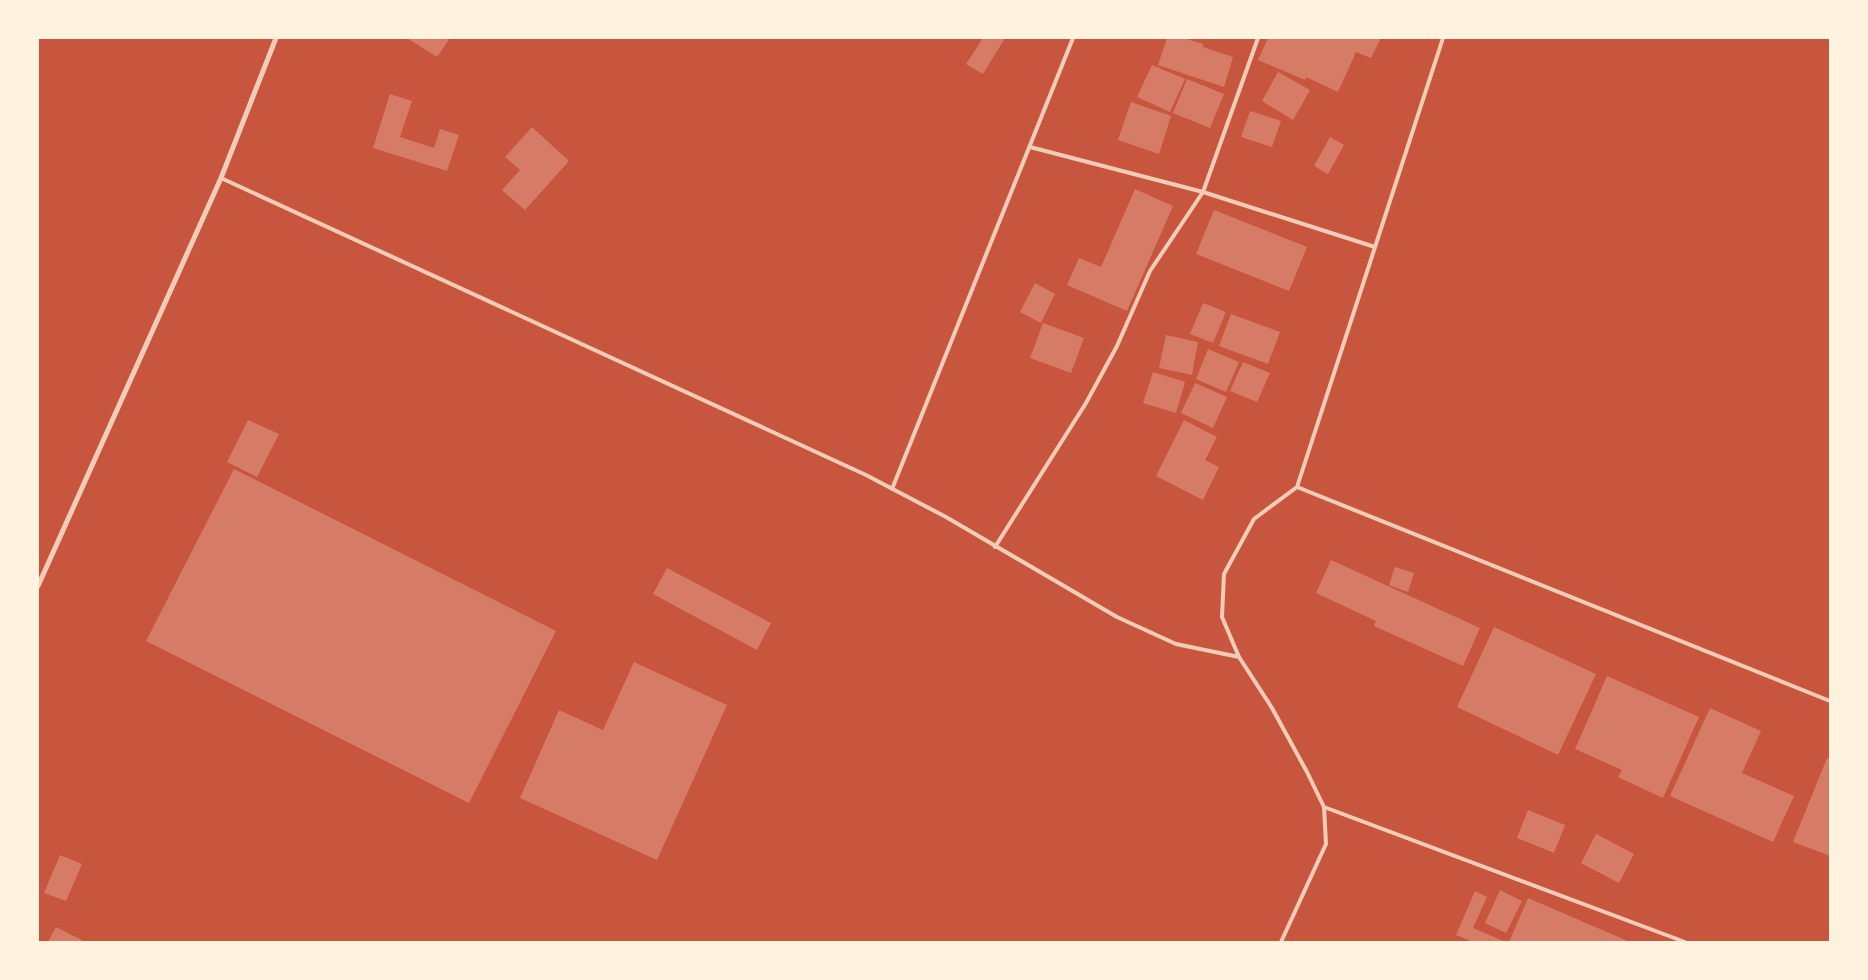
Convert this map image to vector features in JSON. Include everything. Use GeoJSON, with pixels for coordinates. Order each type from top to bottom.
{"type":"FeatureCollection","features":[{"type":"Feature","properties":{"kind":"street"},"geometry":{"type":"LineString","coordinates":[[38,586],[221,178],[276,38]]}},
{"type":"Feature","properties":{"kind":"lane"},"geometry":{"type":"LineString","coordinates":[[892,489],[1073,38]]}},
{"type":"Feature","properties":{"kind":"lane"},"geometry":{"type":"LineString","coordinates":[[995,547],[1086,403],[1117,346],[1150,271],[1203,192],[1258,38]]}},
{"type":"Feature","properties":{"kind":"lane"},"geometry":{"type":"LineString","coordinates":[[1281,942],[1326,844],[1324,807],[1308,772],[1272,708],[1239,658],[1222,618],[1224,574],[1254,519],[1297,487],[1443,38]]}},
{"type":"Feature","properties":{"kind":"lane"},"geometry":{"type":"LineString","coordinates":[[1030,147],[1203,192],[1375,247]]}},
{"type":"Feature","properties":{"kind":"lane"},"geometry":{"type":"LineString","coordinates":[[221,178],[892,489],[946,517],[1125,621],[1176,644],[1239,658]]}},
{"type":"Feature","properties":{"kind":"lane"},"geometry":{"type":"LineString","coordinates":[[1297,487],[1830,700]]}},
{"type":"Feature","properties":{"kind":"lane"},"geometry":{"type":"LineString","coordinates":[[1324,807],[1685,942]]}},
{"type":"Feature","properties":{"kind":"building"},"geometry":{"type":"Polygon","coordinates":[[[407,38],[450,38],[437,57],[407,38]]]}},
{"type":"Feature","properties":{"kind":"building"},"geometry":{"type":"Polygon","coordinates":[[[983,38],[1005,38],[983,74],[966,64],[983,38]]]}},
{"type":"Feature","properties":{"kind":"building"},"geometry":{"type":"Polygon","coordinates":[[[1167,38],[1184,38],[1203,44],[1203,47],[1233,57],[1224,87],[1158,65],[1167,38]]]}},
{"type":"Feature","properties":{"kind":"building"},"geometry":{"type":"Polygon","coordinates":[[[1268,38],[1381,38],[1371,58],[1356,52],[1338,92],[1306,77],[1305,80],[1258,60],[1268,38]]]}},
{"type":"Feature","properties":{"kind":"building"},"geometry":{"type":"Polygon","coordinates":[[[1152,65],[1185,79],[1170,112],[1137,97],[1152,65]]]}},
{"type":"Feature","properties":{"kind":"building"},"geometry":{"type":"Polygon","coordinates":[[[1278,72],[1310,90],[1293,120],[1262,101],[1278,72]]]}},
{"type":"Feature","properties":{"kind":"building"},"geometry":{"type":"Polygon","coordinates":[[[1187,79],[1224,94],[1210,128],[1173,113],[1187,79]]]}},
{"type":"Feature","properties":{"kind":"building"},"geometry":{"type":"Polygon","coordinates":[[[390,94],[412,101],[400,137],[434,148],[440,129],[459,135],[447,171],[373,148],[390,94]]]}},
{"type":"Feature","properties":{"kind":"building"},"geometry":{"type":"Polygon","coordinates":[[[1131,102],[1171,116],[1159,154],[1118,140],[1131,102]]]}},
{"type":"Feature","properties":{"kind":"building"},"geometry":{"type":"Polygon","coordinates":[[[1250,111],[1281,121],[1272,147],[1241,137],[1250,111]]]}},
{"type":"Feature","properties":{"kind":"building"},"geometry":{"type":"Polygon","coordinates":[[[532,127],[569,161],[525,210],[502,190],[520,170],[505,157],[532,127]]]}},
{"type":"Feature","properties":{"kind":"building"},"geometry":{"type":"Polygon","coordinates":[[[1330,137],[1344,145],[1328,174],[1314,166],[1330,137]]]}},
{"type":"Feature","properties":{"kind":"building"},"geometry":{"type":"Polygon","coordinates":[[[1135,189],[1173,206],[1127,311],[1067,285],[1079,258],[1101,267],[1135,189]]]}},
{"type":"Feature","properties":{"kind":"building"},"geometry":{"type":"Polygon","coordinates":[[[1214,210],[1307,247],[1289,291],[1196,254],[1214,210]]]}},
{"type":"Feature","properties":{"kind":"building"},"geometry":{"type":"Polygon","coordinates":[[[1035,283],[1055,294],[1041,323],[1020,312],[1035,283]]]}},
{"type":"Feature","properties":{"kind":"building"},"geometry":{"type":"Polygon","coordinates":[[[1203,303],[1226,312],[1213,343],[1190,334],[1203,303]]]}},
{"type":"Feature","properties":{"kind":"building"},"geometry":{"type":"Polygon","coordinates":[[[1231,314],[1280,332],[1268,364],[1219,346],[1231,314]]]}},
{"type":"Feature","properties":{"kind":"building"},"geometry":{"type":"Polygon","coordinates":[[[1043,323],[1084,338],[1071,373],[1030,358],[1043,323]]]}},
{"type":"Feature","properties":{"kind":"building"},"geometry":{"type":"Polygon","coordinates":[[[1166,335],[1198,342],[1192,375],[1159,368],[1166,335]]]}},
{"type":"Feature","properties":{"kind":"building"},"geometry":{"type":"Polygon","coordinates":[[[1208,349],[1239,362],[1226,392],[1196,379],[1208,349]]]}},
{"type":"Feature","properties":{"kind":"building"},"geometry":{"type":"Polygon","coordinates":[[[1243,362],[1270,373],[1257,402],[1230,391],[1243,362]]]}},
{"type":"Feature","properties":{"kind":"building"},"geometry":{"type":"Polygon","coordinates":[[[1153,372],[1185,382],[1176,413],[1143,403],[1153,372]]]}},
{"type":"Feature","properties":{"kind":"building"},"geometry":{"type":"Polygon","coordinates":[[[1195,383],[1227,397],[1213,428],[1181,413],[1195,383]]]}},
{"type":"Feature","properties":{"kind":"building"},"geometry":{"type":"Polygon","coordinates":[[[248,420],[279,434],[257,477],[227,462],[248,420]]]}},
{"type":"Feature","properties":{"kind":"building"},"geometry":{"type":"Polygon","coordinates":[[[1184,420],[1217,437],[1205,460],[1219,467],[1203,500],[1156,476],[1184,420]]]}},
{"type":"Feature","properties":{"kind":"building"},"geometry":{"type":"Polygon","coordinates":[[[234,469],[556,631],[469,803],[146,641],[234,469]]]}},
{"type":"Feature","properties":{"kind":"building"},"geometry":{"type":"Polygon","coordinates":[[[1331,560],[1480,628],[1463,666],[1374,626],[1376,621],[1316,593],[1331,560]]]}},
{"type":"Feature","properties":{"kind":"building"},"geometry":{"type":"Polygon","coordinates":[[[1395,567],[1414,573],[1408,592],[1389,585],[1395,567]]]}},
{"type":"Feature","properties":{"kind":"building"},"geometry":{"type":"Polygon","coordinates":[[[667,568],[771,623],[757,650],[653,594],[667,568]]]}},
{"type":"Feature","properties":{"kind":"building"},"geometry":{"type":"Polygon","coordinates":[[[1494,627],[1596,674],[1558,755],[1457,707],[1494,627]]]}},
{"type":"Feature","properties":{"kind":"building"},"geometry":{"type":"Polygon","coordinates":[[[634,662],[727,705],[657,860],[520,798],[559,710],[603,730],[634,662]]]}},
{"type":"Feature","properties":{"kind":"building"},"geometry":{"type":"Polygon","coordinates":[[[1607,676],[1699,717],[1663,798],[1618,777],[1622,770],[1575,749],[1607,676]]]}},
{"type":"Feature","properties":{"kind":"building"},"geometry":{"type":"Polygon","coordinates":[[[1710,708],[1761,731],[1742,773],[1794,796],[1773,842],[1670,796],[1710,708]]]}},
{"type":"Feature","properties":{"kind":"building"},"geometry":{"type":"Polygon","coordinates":[[[1827,758],[1830,759],[1830,856],[1793,842],[1827,758]]]}},
{"type":"Feature","properties":{"kind":"building"},"geometry":{"type":"Polygon","coordinates":[[[1528,810],[1565,825],[1554,853],[1517,838],[1528,810]]]}},
{"type":"Feature","properties":{"kind":"building"},"geometry":{"type":"Polygon","coordinates":[[[1596,834],[1634,854],[1619,883],[1581,863],[1596,834]]]}},
{"type":"Feature","properties":{"kind":"building"},"geometry":{"type":"Polygon","coordinates":[[[60,855],[82,864],[66,901],[44,893],[60,855]]]}},
{"type":"Feature","properties":{"kind":"building"},"geometry":{"type":"Polygon","coordinates":[[[1500,890],[1522,901],[1506,933],[1485,923],[1500,890]]]}},
{"type":"Feature","properties":{"kind":"building"},"geometry":{"type":"Polygon","coordinates":[[[1475,891],[1487,897],[1473,928],[1506,942],[1473,942],[1456,935],[1475,891]]]}},
{"type":"Feature","properties":{"kind":"building"},"geometry":{"type":"Polygon","coordinates":[[[1528,898],[1630,942],[1509,942],[1528,898]]]}},
{"type":"Feature","properties":{"kind":"building"},"geometry":{"type":"Polygon","coordinates":[[[56,927],[82,940],[80,942],[48,942],[56,927]]]}}]}
